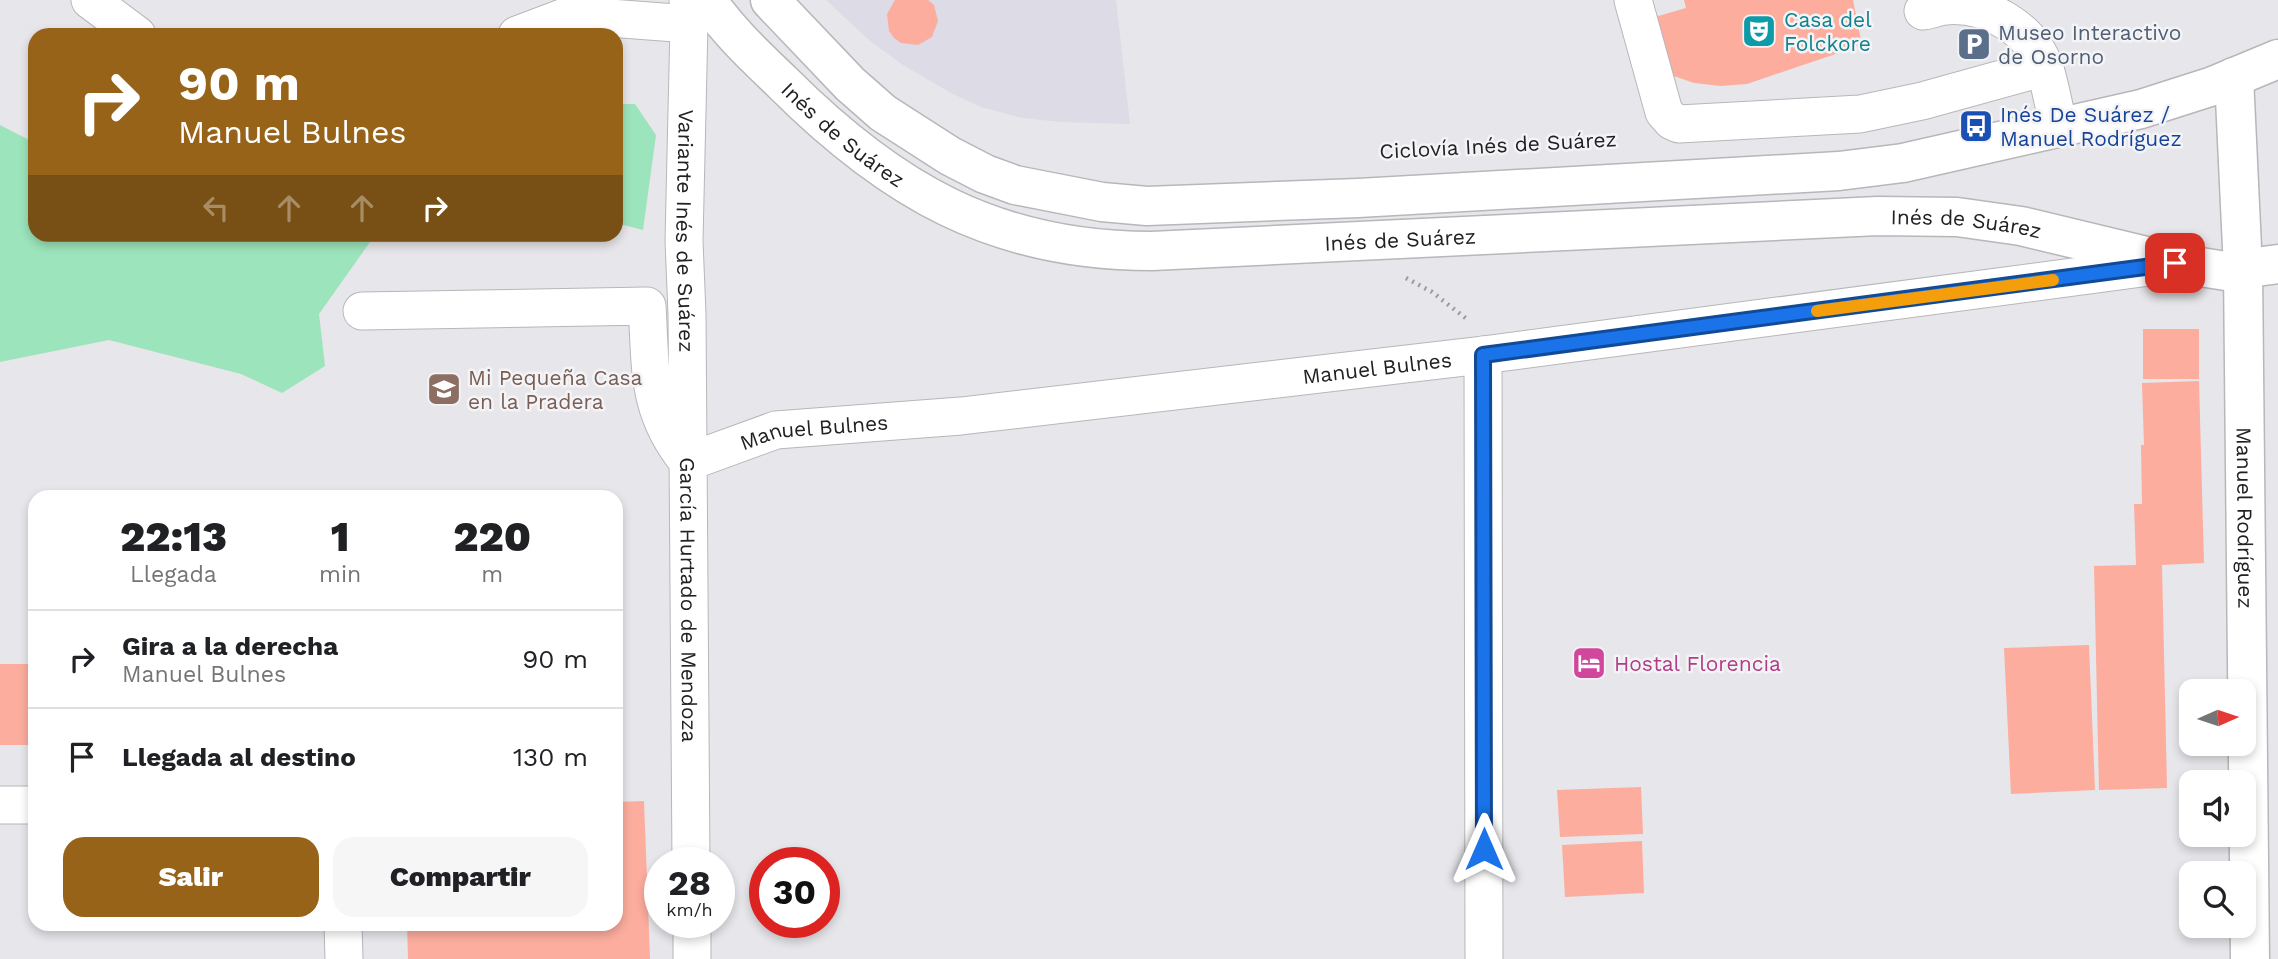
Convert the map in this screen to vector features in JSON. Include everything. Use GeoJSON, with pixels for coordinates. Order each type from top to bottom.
{"type":"FeatureCollection","features":[{"type":"Feature","properties":{"kind":"main road","name":"Inés de Suárez"},"geometry":{"type":"LineString","coordinates":[[770,0],[850,84],[883,113],[950,156],[985,174],[1015,185],[1102,202],[1147,206],[1358,198],[1839,172],[1903,163],[2141,109],[2278,63]]}},
{"type":"Feature","properties":{"kind":"main road","name":"Inés de Suárez"},"geometry":{"type":"LineString","coordinates":[[695,8],[725,26],[811,112],[888,173],[946,207],[989,225],[1065,246],[1110,251],[1152,251],[1878,216],[1957,217],[2021,226],[2175,263]]}},
{"type":"Feature","properties":{"kind":"main road","name":"Manuel Rodríguez"},"geometry":{"type":"LineString","coordinates":[[2234,77],[2261,267],[2250,959]]}},
{"type":"Feature","properties":{"kind":"main road"},"geometry":{"type":"LineString","coordinates":[[1358,198],[1361,242]]}},
{"type":"Feature","properties":{"kind":"main road","name":"Manuel Bulnes"},"geometry":{"type":"LineString","coordinates":[[2175,263],[2226,271],[2261,267]]}},
{"type":"Feature","properties":{"kind":"street"},"geometry":{"type":"LineString","coordinates":[[90,0],[128,28]]}},
{"type":"Feature","properties":{"kind":"street"},"geometry":{"type":"LineString","coordinates":[[1633,0],[1664,112],[1679,124],[1860,114],[1922,102],[2045,67]]}},
{"type":"Feature","properties":{"kind":"street"},"geometry":{"type":"LineString","coordinates":[[1923,11],[1944,6],[1966,7],[2007,21],[2024,35],[2045,67],[2059,128]]}},
{"type":"Feature","properties":{"kind":"street"},"geometry":{"type":"LineString","coordinates":[[536,28],[570,15],[695,8]]}},
{"type":"Feature","properties":{"kind":"street","name":"Variante Inés de Suárez"},"geometry":{"type":"LineString","coordinates":[[688,462],[684,241],[695,8]]}},
{"type":"Feature","properties":{"kind":"street","name":"Manuel Bulnes"},"geometry":{"type":"LineString","coordinates":[[688,462],[745,439],[776,430],[961,416],[1483,355],[2175,263]]}},
{"type":"Feature","properties":{"kind":"street","name":"García Hurtado de Mendoza"},"geometry":{"type":"LineString","coordinates":[[362,311],[647,306],[652,388],[656,406],[673,445],[688,462],[691,847]]}},
{"type":"Feature","properties":{"kind":"street"},"geometry":{"type":"LineString","coordinates":[[1483,355],[1484,959]]}},
{"type":"Feature","properties":{"kind":"street"},"geometry":{"type":"LineString","coordinates":[[0,805],[28,805]]}},
{"type":"Feature","properties":{"kind":"street"},"geometry":{"type":"LineString","coordinates":[[344,931],[344,959]]}},
{"type":"Feature","properties":{"kind":"street"},"geometry":{"type":"LineString","coordinates":[[692,938],[692,959]]}},
{"type":"Feature","properties":{"kind":"path"},"geometry":{"type":"LineString","coordinates":[[1404,276],[1458,310],[1482,341],[1483,355]]}},
{"type":"Feature","properties":{"kind":"shaded area"},"geometry":{"type":"Polygon","coordinates":[[[826,0],[1116,0],[1130,124],[1022,118],[981,107],[903,65],[870,41],[826,0]]]}},
{"type":"Feature","properties":{"kind":"green space"},"geometry":{"type":"Polygon","coordinates":[[[623,104],[635,104],[656,135],[643,230],[623,225],[623,104]]]}},
{"type":"Feature","properties":{"kind":"green space"},"geometry":{"type":"Polygon","coordinates":[[[0,125],[28,139],[28,242],[370,242],[319,314],[325,366],[282,393],[241,374],[109,340],[0,362],[0,125]]]}},
{"type":"Feature","properties":{"kind":"building"},"geometry":{"type":"Polygon","coordinates":[[[895,0],[928,0],[934,5],[938,21],[932,37],[918,45],[901,43],[894,38],[889,31],[887,14],[895,0]]]}},
{"type":"Feature","properties":{"kind":"building","name":"Casa del Folckore"},"geometry":{"type":"Polygon","coordinates":[[[1684,0],[1853,0],[1862,45],[1747,84],[1721,86],[1694,83],[1671,75],[1655,17],[1686,8],[1684,0]]]}},
{"type":"Feature","properties":{"kind":"building"},"geometry":{"type":"Polygon","coordinates":[[[2143,329],[2199,329],[2199,379],[2143,379],[2143,329]]]}},
{"type":"Feature","properties":{"kind":"building"},"geometry":{"type":"Polygon","coordinates":[[[2199,381],[2204,563],[2162,565],[2167,788],[2099,790],[2094,566],[2136,565],[2134,504],[2142,504],[2141,445],[2144,445],[2142,383],[2199,381]]]}},
{"type":"Feature","properties":{"kind":"building"},"geometry":{"type":"Polygon","coordinates":[[[2089,645],[2095,790],[2011,794],[2004,648],[2089,645]]]}},
{"type":"Feature","properties":{"kind":"building"},"geometry":{"type":"Polygon","coordinates":[[[0,664],[28,664],[28,745],[0,745],[0,664]]]}},
{"type":"Feature","properties":{"kind":"building"},"geometry":{"type":"Polygon","coordinates":[[[1641,787],[1643,834],[1560,837],[1557,790],[1641,787]]]}},
{"type":"Feature","properties":{"kind":"building"},"geometry":{"type":"Polygon","coordinates":[[[644,801],[644,938],[649,938],[650,959],[408,959],[407,931],[623,931],[623,802],[644,801]]]}},
{"type":"Feature","properties":{"kind":"building"},"geometry":{"type":"Polygon","coordinates":[[[1642,841],[1644,893],[1565,897],[1562,845],[1642,841]]]}},
{"type":"Feature","properties":{"kind":"slow traffic"},"geometry":{"type":"LineString","coordinates":[[1817,311],[2053,280]]}},
{"type":"Feature","properties":{"kind":"place","name":"Casa del Folckore"},"geometry":{"type":"Point","coordinates":[1759,31]}},
{"type":"Feature","properties":{"kind":"place","name":"Museo Interactivo de Osorno"},"geometry":{"type":"Point","coordinates":[1974,44]}},
{"type":"Feature","properties":{"kind":"place","name":"Inés De Suárez / Manuel Rodríguez"},"geometry":{"type":"Point","coordinates":[1976,126]}},
{"type":"Feature","properties":{"kind":"place","name":"Mi Pequeña Casa en la Pradera"},"geometry":{"type":"Point","coordinates":[444,389]}},
{"type":"Feature","properties":{"kind":"place","name":"Hostal Florencia"},"geometry":{"type":"Point","coordinates":[1589,663]}},
{"type":"Feature","properties":{"kind":"route"},"geometry":{"type":"LineString","coordinates":[[1484,849],[1483,355],[2175,263]]}}]}
